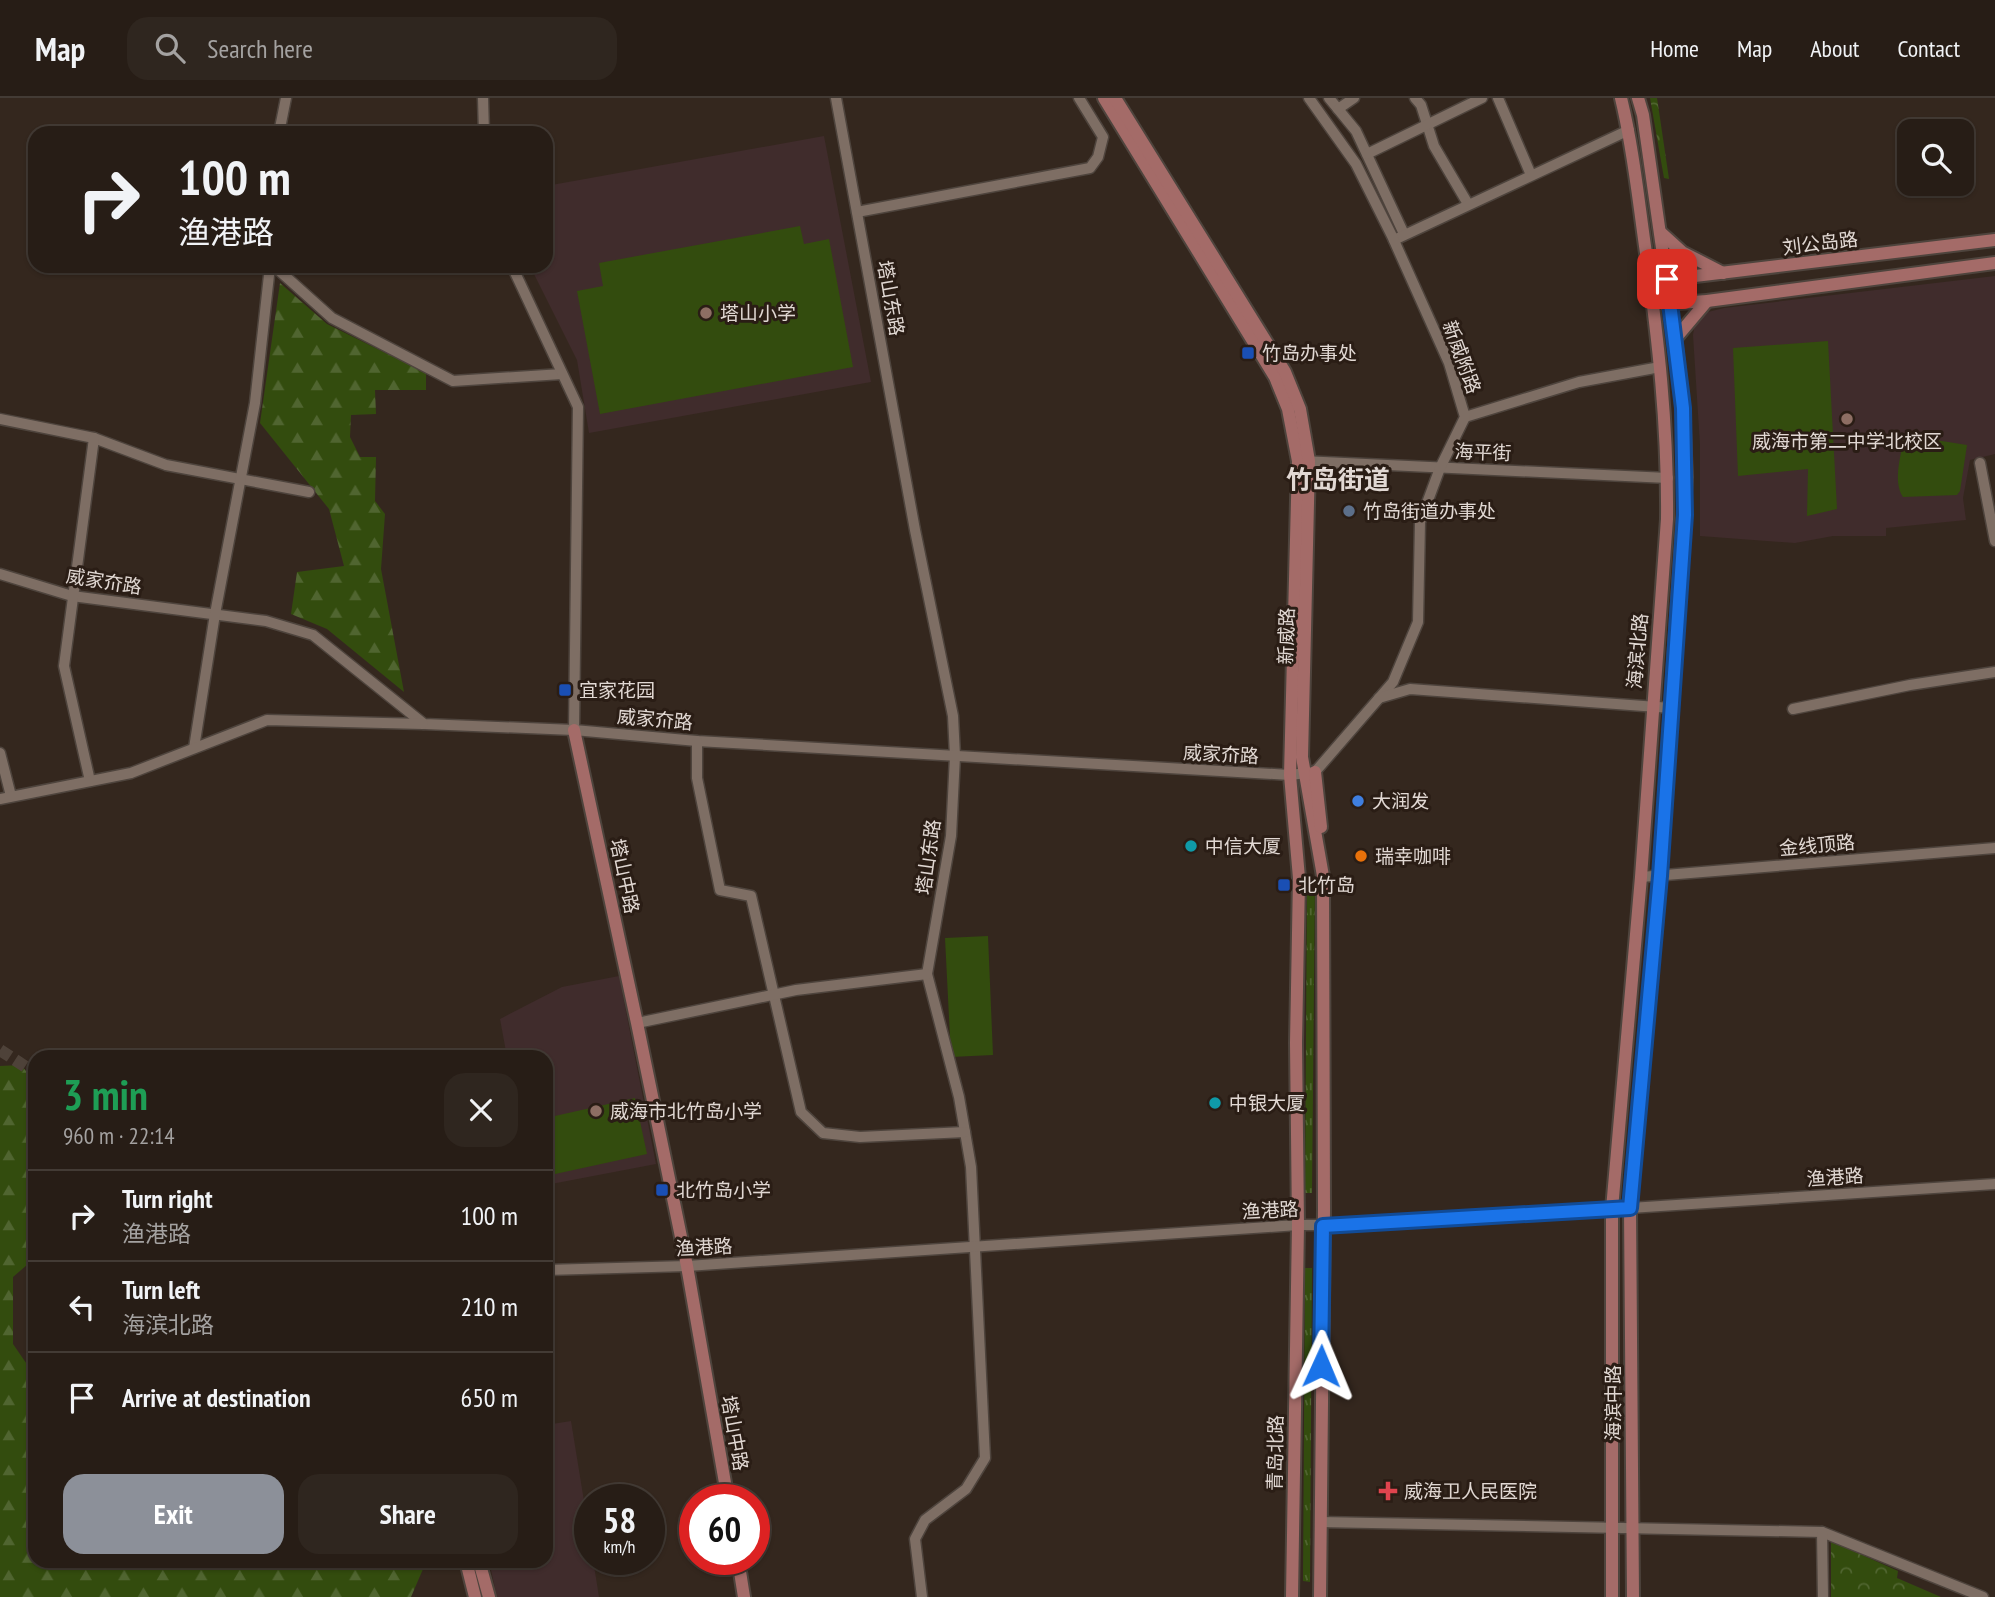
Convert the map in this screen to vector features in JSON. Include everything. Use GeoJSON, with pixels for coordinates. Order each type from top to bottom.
{"type":"FeatureCollection","features":[{"type":"Feature","properties":{"kind":"main road","name":"新威路"},"geometry":{"type":"LineString","coordinates":[[1104,98],[1275,377],[1304,461]]}},
{"type":"Feature","properties":{"kind":"main road","name":"新威路"},"geometry":{"type":"LineString","coordinates":[[1115,98],[1285,372],[1300,409],[1304,461],[1303,774],[1298,878],[1296,1043],[1298,1225]]}},
{"type":"Feature","properties":{"kind":"main road","name":"海滨北路"},"geometry":{"type":"LineString","coordinates":[[1612,1209],[1641,877],[1668,478],[1653,305],[1629,130],[1621,98]]}},
{"type":"Feature","properties":{"kind":"main road","name":"海滨北路"},"geometry":{"type":"LineString","coordinates":[[1630,1208],[1660,876],[1686,477],[1683,408],[1671,304],[1643,115],[1638,98]]}},
{"type":"Feature","properties":{"kind":"main road"},"geometry":{"type":"LineString","coordinates":[[1660,232],[1682,252],[1723,274]]}},
{"type":"Feature","properties":{"kind":"main road","name":"刘公岛路"},"geometry":{"type":"LineString","coordinates":[[1650,281],[1995,240]]}},
{"type":"Feature","properties":{"kind":"main road"},"geometry":{"type":"LineString","coordinates":[[1653,305],[1707,301],[1995,263]]}},
{"type":"Feature","properties":{"kind":"main road"},"geometry":{"type":"LineString","coordinates":[[1675,339],[1707,301]]}},
{"type":"Feature","properties":{"kind":"main road","name":"塔山中路"},"geometry":{"type":"LineString","coordinates":[[574,730],[638,1023],[687,1266],[725,1484]]}},
{"type":"Feature","properties":{"kind":"main road","name":"新威路"},"geometry":{"type":"LineString","coordinates":[[1303,774],[1323,876],[1323,1226]]}},
{"type":"Feature","properties":{"kind":"main road","name":"海滨中路"},"geometry":{"type":"LineString","coordinates":[[1630,1208],[1633,1597]]}},
{"type":"Feature","properties":{"kind":"main road","name":"海滨中路"},"geometry":{"type":"LineString","coordinates":[[1612,1209],[1612,1597]]}},
{"type":"Feature","properties":{"kind":"main road","name":"青岛北路"},"geometry":{"type":"LineString","coordinates":[[1292,1597],[1298,1225]]}},
{"type":"Feature","properties":{"kind":"main road"},"geometry":{"type":"LineString","coordinates":[[1320,1597],[1323,1226]]}},
{"type":"Feature","properties":{"kind":"main road"},"geometry":{"type":"LineString","coordinates":[[468,1568],[475,1597]]}},
{"type":"Feature","properties":{"kind":"main road"},"geometry":{"type":"LineString","coordinates":[[481,1568],[489,1597]]}},
{"type":"Feature","properties":{"kind":"main road"},"geometry":{"type":"LineString","coordinates":[[741,1575],[744,1597]]}},
{"type":"Feature","properties":{"kind":"street"},"geometry":{"type":"LineString","coordinates":[[280,126],[286,98]]}},
{"type":"Feature","properties":{"kind":"street"},"geometry":{"type":"LineString","coordinates":[[483,98],[484,126]]}},
{"type":"Feature","properties":{"kind":"street","name":"塔山东路"},"geometry":{"type":"LineString","coordinates":[[836,98],[915,530],[953,716],[951,836],[927,974],[959,1097],[971,1167],[985,1458],[966,1489],[925,1520],[915,1539],[922,1597]]}},
{"type":"Feature","properties":{"kind":"street"},"geometry":{"type":"LineString","coordinates":[[857,212],[1090,167],[1098,157],[1103,137],[1079,98]]}},
{"type":"Feature","properties":{"kind":"street","name":"新威附路"},"geometry":{"type":"LineString","coordinates":[[1303,774],[1393,682],[1418,622],[1420,522],[1440,468],[1465,417],[1449,363],[1394,240],[1356,164],[1309,98]]}},
{"type":"Feature","properties":{"kind":"street"},"geometry":{"type":"LineString","coordinates":[[1329,98],[1356,131],[1404,234]]}},
{"type":"Feature","properties":{"kind":"street"},"geometry":{"type":"LineString","coordinates":[[1338,109],[1354,98]]}},
{"type":"Feature","properties":{"kind":"street"},"geometry":{"type":"LineString","coordinates":[[1367,155],[1482,98]]}},
{"type":"Feature","properties":{"kind":"street"},"geometry":{"type":"LineString","coordinates":[[1498,98],[1531,175]]}},
{"type":"Feature","properties":{"kind":"street"},"geometry":{"type":"LineString","coordinates":[[1417,99],[1434,146],[1468,204]]}},
{"type":"Feature","properties":{"kind":"street"},"geometry":{"type":"LineString","coordinates":[[1394,240],[1629,130]]}},
{"type":"Feature","properties":{"kind":"street"},"geometry":{"type":"LineString","coordinates":[[194,748],[215,614],[255,403],[271,273]]}},
{"type":"Feature","properties":{"kind":"street"},"geometry":{"type":"LineString","coordinates":[[280,273],[332,318],[453,381],[562,374]]}},
{"type":"Feature","properties":{"kind":"street","name":"塔山中路"},"geometry":{"type":"LineString","coordinates":[[515,273],[578,407],[574,730]]}},
{"type":"Feature","properties":{"kind":"street"},"geometry":{"type":"LineString","coordinates":[[1465,417],[1579,382],[1660,367]]}},
{"type":"Feature","properties":{"kind":"street"},"geometry":{"type":"LineString","coordinates":[[0,419],[94,438],[166,465],[309,492]]}},
{"type":"Feature","properties":{"kind":"street"},"geometry":{"type":"LineString","coordinates":[[90,781],[64,666],[94,438]]}},
{"type":"Feature","properties":{"kind":"street","name":"海平街"},"geometry":{"type":"LineString","coordinates":[[1304,461],[1668,478]]}},
{"type":"Feature","properties":{"kind":"street"},"geometry":{"type":"LineString","coordinates":[[1980,463],[1995,541]]}},
{"type":"Feature","properties":{"kind":"street","name":"威家夼路"},"geometry":{"type":"LineString","coordinates":[[0,574],[72,596],[266,621],[313,635],[424,724],[574,730],[697,741],[1303,774]]}},
{"type":"Feature","properties":{"kind":"street"},"geometry":{"type":"LineString","coordinates":[[1793,709],[1910,685],[1995,672]]}},
{"type":"Feature","properties":{"kind":"street"},"geometry":{"type":"LineString","coordinates":[[1379,698],[1410,689],[1671,708]]}},
{"type":"Feature","properties":{"kind":"street"},"geometry":{"type":"LineString","coordinates":[[0,799],[131,773],[267,720],[424,724]]}},
{"type":"Feature","properties":{"kind":"street"},"geometry":{"type":"LineString","coordinates":[[697,741],[697,778],[720,890],[751,896],[801,1112],[823,1133],[860,1137],[965,1132]]}},
{"type":"Feature","properties":{"kind":"street"},"geometry":{"type":"LineString","coordinates":[[0,753],[11,796]]}},
{"type":"Feature","properties":{"kind":"street","name":"金线顶路"},"geometry":{"type":"LineString","coordinates":[[1641,877],[1995,848]]}},
{"type":"Feature","properties":{"kind":"street"},"geometry":{"type":"LineString","coordinates":[[638,1023],[774,995],[927,974]]}},
{"type":"Feature","properties":{"kind":"street","name":"渔港路"},"geometry":{"type":"LineString","coordinates":[[553,1270],[687,1266],[1298,1225],[1323,1226],[1630,1208],[1995,1184]]}},
{"type":"Feature","properties":{"kind":"street"},"geometry":{"type":"LineString","coordinates":[[1320,1522],[1633,1526],[1822,1532],[1983,1597]]}},
{"type":"Feature","properties":{"kind":"street"},"geometry":{"type":"LineString","coordinates":[[1822,1532],[1823,1597]]}},
{"type":"Feature","properties":{"kind":"shaded area","name":"塔山小学"},"geometry":{"type":"Polygon","coordinates":[[[824,136],[871,382],[589,433],[577,360],[534,273],[553,273],[553,185],[824,136]]]}},
{"type":"Feature","properties":{"kind":"shaded area","name":"威海市第二中学北校区"},"geometry":{"type":"Polygon","coordinates":[[[1995,276],[1995,454],[1970,460],[1963,498],[1966,520],[1886,528],[1886,536],[1833,536],[1795,543],[1700,536],[1700,445],[1693,335],[1695,323],[1700,317],[1724,308],[1995,276]]]}},
{"type":"Feature","properties":{"kind":"shaded area","name":"威海市北竹岛小学"},"geometry":{"type":"Polygon","coordinates":[[[619,976],[656,1164],[553,1184],[553,1050],[506,1050],[500,1019],[562,987],[619,976]]]}},
{"type":"Feature","properties":{"kind":"shaded area"},"geometry":{"type":"Polygon","coordinates":[[[571,1421],[581,1484],[574,1484],[574,1575],[596,1575],[599,1597],[497,1597],[491,1568],[553,1568],[553,1424],[571,1421]]]}},
{"type":"Feature","properties":{"kind":"green space"},"geometry":{"type":"Polygon","coordinates":[[[1650,98],[1657,98],[1669,179],[1664,178],[1650,98]]]}},
{"type":"Feature","properties":{"kind":"green space"},"geometry":{"type":"Polygon","coordinates":[[[800,226],[804,244],[829,239],[853,367],[600,414],[577,291],[603,286],[599,263],[800,226]]]}},
{"type":"Feature","properties":{"kind":"green space"},"geometry":{"type":"Polygon","coordinates":[[[280,283],[327,324],[426,373],[426,390],[375,390],[376,414],[351,415],[350,437],[360,457],[376,457],[375,501],[385,514],[381,569],[404,692],[327,629],[291,614],[297,572],[344,566],[329,509],[260,423],[280,283]]]}},
{"type":"Feature","properties":{"kind":"green space"},"geometry":{"type":"Polygon","coordinates":[[[1828,341],[1837,509],[1807,516],[1808,469],[1738,476],[1733,348],[1828,341]]]}},
{"type":"Feature","properties":{"kind":"green space"},"geometry":{"type":"Polygon","coordinates":[[[1904,435],[1967,445],[1960,491],[1957,495],[1903,497],[1898,475],[1904,435]]]}},
{"type":"Feature","properties":{"kind":"green space"},"geometry":{"type":"Polygon","coordinates":[[[1315,879],[1312,1193],[1305,1193],[1307,880],[1315,879]]]}},
{"type":"Feature","properties":{"kind":"green space"},"geometry":{"type":"Polygon","coordinates":[[[988,936],[993,1055],[951,1057],[945,938],[988,936]]]}},
{"type":"Feature","properties":{"kind":"green space"},"geometry":{"type":"Polygon","coordinates":[[[21,1065],[28,1074],[28,1264],[13,1277],[13,1344],[28,1366],[28,1568],[422,1568],[411,1597],[0,1597],[0,1066],[21,1065]]]}},
{"type":"Feature","properties":{"kind":"green space"},"geometry":{"type":"Polygon","coordinates":[[[635,1098],[647,1154],[553,1174],[553,1116],[635,1098]]]}},
{"type":"Feature","properties":{"kind":"green space"},"geometry":{"type":"Polygon","coordinates":[[[1305,1268],[1312,1268],[1310,1582],[1303,1581],[1305,1268]]]}},
{"type":"Feature","properties":{"kind":"green space"},"geometry":{"type":"Polygon","coordinates":[[[1831,1541],[1898,1571],[1897,1578],[1941,1597],[1831,1597],[1831,1541]]]}},
{"type":"Feature","properties":{"kind":"tunnel"},"geometry":{"type":"LineString","coordinates":[[0,1050],[28,1068]]}},
{"type":"Feature","properties":{"kind":"place","name":"塔山小学"},"geometry":{"type":"Point","coordinates":[706,313]}},
{"type":"Feature","properties":{"kind":"place","name":"竹岛办事处"},"geometry":{"type":"Point","coordinates":[1248,353]}},
{"type":"Feature","properties":{"kind":"place","name":"威海市第二中学北校区"},"geometry":{"type":"Point","coordinates":[1847,419]}},
{"type":"Feature","properties":{"kind":"place","name":"竹岛街道办事处"},"geometry":{"type":"Point","coordinates":[1349,511]}},
{"type":"Feature","properties":{"kind":"place","name":"宜家花园"},"geometry":{"type":"Point","coordinates":[565,690]}},
{"type":"Feature","properties":{"kind":"place","name":"大润发"},"geometry":{"type":"Point","coordinates":[1358,801]}},
{"type":"Feature","properties":{"kind":"place","name":"中信大厦"},"geometry":{"type":"Point","coordinates":[1191,846]}},
{"type":"Feature","properties":{"kind":"place","name":"瑞幸咖啡"},"geometry":{"type":"Point","coordinates":[1361,856]}},
{"type":"Feature","properties":{"kind":"place","name":"北竹岛"},"geometry":{"type":"Point","coordinates":[1284,885]}},
{"type":"Feature","properties":{"kind":"place","name":"中银大厦"},"geometry":{"type":"Point","coordinates":[1215,1103]}},
{"type":"Feature","properties":{"kind":"place","name":"威海市北竹岛小学"},"geometry":{"type":"Point","coordinates":[596,1111]}},
{"type":"Feature","properties":{"kind":"place","name":"北竹岛小学"},"geometry":{"type":"Point","coordinates":[662,1190]}},
{"type":"Feature","properties":{"kind":"place","name":"威海卫人民医院"},"geometry":{"type":"Point","coordinates":[1388,1491]}},
{"type":"Feature","properties":{"kind":"district","name":"竹岛街道"},"geometry":{"type":"Point","coordinates":[1338,479]}},
{"type":"Feature","properties":{"kind":"route"},"geometry":{"type":"LineString","coordinates":[[1321,1366],[1323,1226],[1630,1208],[1660,876],[1685,515],[1683,408],[1667,279]]}}]}
